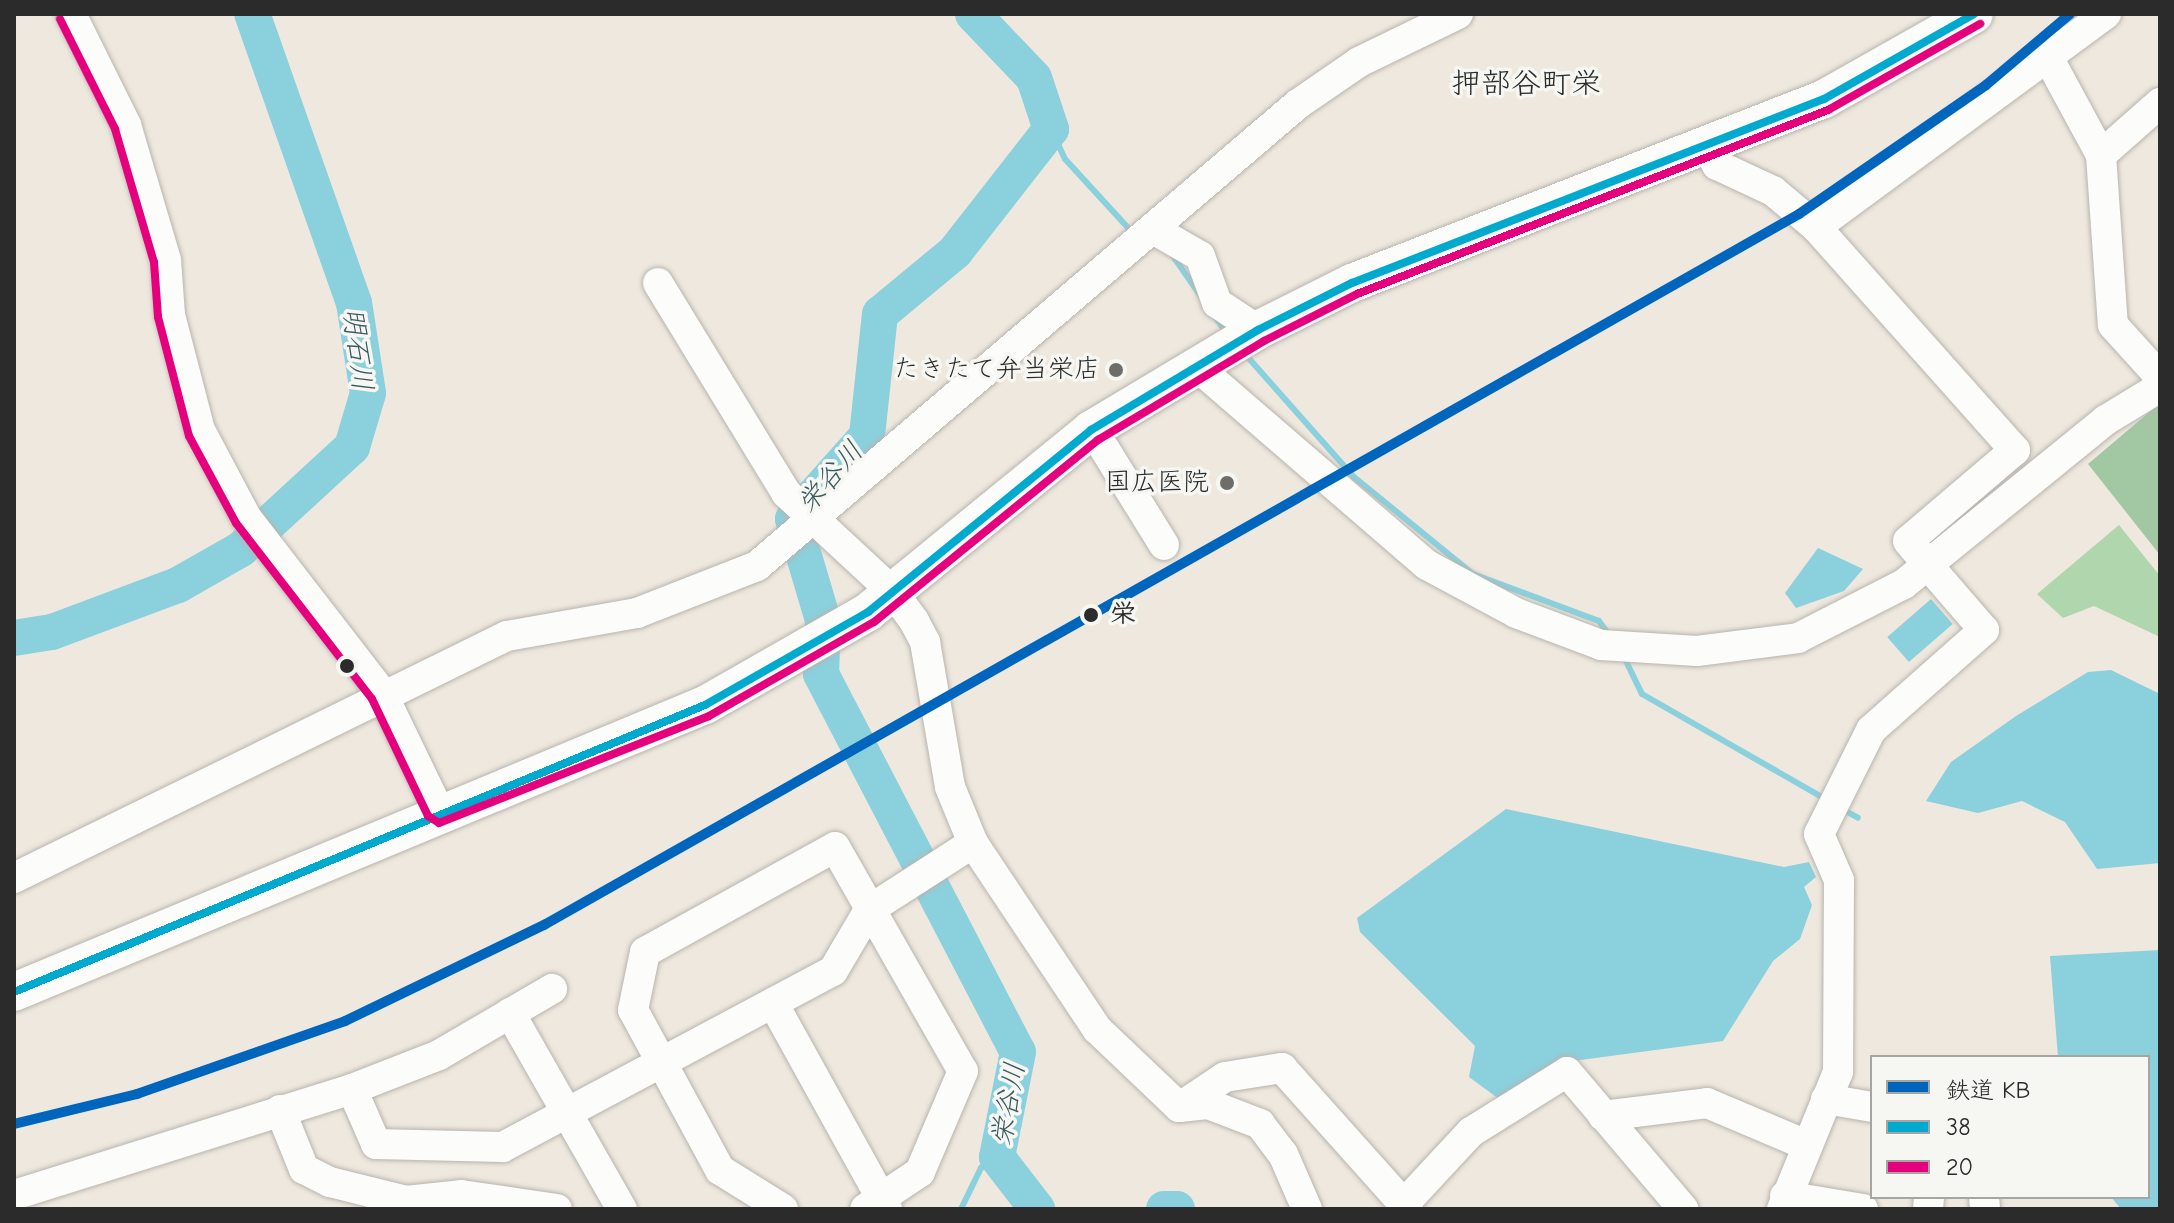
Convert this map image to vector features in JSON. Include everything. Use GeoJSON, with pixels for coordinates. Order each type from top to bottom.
{"type":"FeatureCollection","features":[{"type":"Feature","properties":{"kind":"main road"},"geometry":{"type":"LineString","coordinates":[[14,992],[439,811],[705,705],[893,592],[1091,430],[1232,345],[1352,283],[1824,99],[1974,14]]}},
{"type":"Feature","properties":{"kind":"street"},"geometry":{"type":"LineString","coordinates":[[71,14],[126,125],[166,260],[170,315],[200,430],[246,517],[382,693],[439,811]]}},
{"type":"Feature","properties":{"kind":"street"},"geometry":{"type":"LineString","coordinates":[[14,878],[382,693],[507,636],[637,613],[757,566],[804,520],[1298,104],[1359,62],[1458,14]]}},
{"type":"Feature","properties":{"kind":"street"},"geometry":{"type":"LineString","coordinates":[[1816,227],[2050,61],[2106,14]]}},
{"type":"Feature","properties":{"kind":"street"},"geometry":{"type":"LineString","coordinates":[[2050,61],[2101,155],[2113,325],[2160,377]]}},
{"type":"Feature","properties":{"kind":"street"},"geometry":{"type":"LineString","coordinates":[[2101,155],[2160,103]]}},
{"type":"Feature","properties":{"kind":"street"},"geometry":{"type":"LineString","coordinates":[[1706,146],[1717,165],[1773,191],[1816,227],[2015,450],[1908,541],[1984,630],[1871,730],[1819,834],[1833,867],[1838,1072],[1804,1144],[1784,1202],[1863,1209]]}},
{"type":"Feature","properties":{"kind":"street"},"geometry":{"type":"LineString","coordinates":[[1141,238],[1200,256],[1232,345],[1427,565],[1516,613],[1601,645],[1697,651],[1798,638],[1930,568],[2106,420],[2160,387]]}},
{"type":"Feature","properties":{"kind":"street"},"geometry":{"type":"LineString","coordinates":[[658,283],[804,520],[893,592],[925,642],[950,787],[973,843],[1097,1029],[1179,1107],[1208,1104],[1260,1124],[1283,1154],[1307,1209]]}},
{"type":"Feature","properties":{"kind":"street"},"geometry":{"type":"LineString","coordinates":[[1104,448],[1164,545]]}},
{"type":"Feature","properties":{"kind":"street"},"geometry":{"type":"LineString","coordinates":[[352,1089],[376,1144],[503,1147],[833,971],[869,910],[973,843]]}},
{"type":"Feature","properties":{"kind":"street"},"geometry":{"type":"LineString","coordinates":[[773,1003],[878,1205],[920,1172],[963,1071],[835,847],[645,952],[633,1010],[660,1064],[720,1170],[783,1209]]}},
{"type":"Feature","properties":{"kind":"street"},"geometry":{"type":"LineString","coordinates":[[14,1195],[352,1089],[439,1055],[552,989]]}},
{"type":"Feature","properties":{"kind":"street"},"geometry":{"type":"LineString","coordinates":[[510,1013],[622,1209]]}},
{"type":"Feature","properties":{"kind":"street"},"geometry":{"type":"LineString","coordinates":[[1179,1107],[1225,1077],[1282,1068],[1406,1206],[1471,1132],[1567,1072],[1683,1209]]}},
{"type":"Feature","properties":{"kind":"street"},"geometry":{"type":"LineString","coordinates":[[1826,1099],[1870,1107]]}},
{"type":"Feature","properties":{"kind":"street"},"geometry":{"type":"LineString","coordinates":[[1603,1116],[1707,1103],[1804,1144]]}},
{"type":"Feature","properties":{"kind":"street"},"geometry":{"type":"LineString","coordinates":[[280,1110],[304,1169],[399,1204],[461,1195],[557,1209]]}},
{"type":"Feature","properties":{"kind":"green space"},"geometry":{"type":"Polygon","coordinates":[[[2160,403],[2160,555],[2088,464],[2160,403]]]}},
{"type":"Feature","properties":{"kind":"green space"},"geometry":{"type":"Polygon","coordinates":[[[2119,525],[2160,576],[2160,637],[2094,606],[2063,618],[2037,594],[2119,525]]]}},
{"type":"Feature","properties":{"kind":"water"},"geometry":{"type":"Polygon","coordinates":[[[1818,548],[1863,569],[1844,591],[1796,608],[1785,593],[1818,548]]]}},
{"type":"Feature","properties":{"kind":"water"},"geometry":{"type":"Polygon","coordinates":[[[1931,599],[1953,624],[1909,662],[1887,637],[1931,599]]]}},
{"type":"Feature","properties":{"kind":"water"},"geometry":{"type":"Polygon","coordinates":[[[2111,670],[2160,694],[2160,863],[2097,869],[2065,822],[2022,801],[1978,813],[1926,801],[1951,762],[2016,716],[2088,672],[2111,670]]]}},
{"type":"Feature","properties":{"kind":"water"},"geometry":{"type":"Polygon","coordinates":[[[1506,809],[1784,867],[1809,862],[1816,877],[1804,887],[1812,905],[1800,939],[1773,961],[1723,1041],[1558,1063],[1499,1099],[1469,1077],[1475,1046],[1360,932],[1357,918],[1506,809]]]}},
{"type":"Feature","properties":{"kind":"water"},"geometry":{"type":"Polygon","coordinates":[[[2160,950],[2160,1209],[2121,1209],[2113,1199],[2150,1199],[2150,1055],[2058,1055],[2050,956],[2160,950]]]}},
{"type":"Feature","properties":{"kind":"waterway","name":"明石川"},"geometry":{"type":"LineString","coordinates":[[14,638],[52,632],[178,585],[241,549],[352,447],[368,393],[354,303],[252,14]]}},
{"type":"Feature","properties":{"kind":"waterway","name":"栄谷川"},"geometry":{"type":"LineString","coordinates":[[973,14],[1034,78],[1051,129],[955,252],[880,314],[867,436],[793,519],[823,620],[821,674],[1018,1052],[997,1157],[1037,1209]]}},
{"type":"Feature","properties":{"kind":"waterway"},"geometry":{"type":"LineString","coordinates":[[1051,129],[1065,159],[1132,232]]}},
{"type":"Feature","properties":{"kind":"waterway"},"geometry":{"type":"LineString","coordinates":[[1173,256],[1227,334]]}},
{"type":"Feature","properties":{"kind":"waterway"},"geometry":{"type":"LineString","coordinates":[[1245,354],[1354,477],[1473,574],[1599,621],[1609,635]]}},
{"type":"Feature","properties":{"kind":"waterway"},"geometry":{"type":"LineString","coordinates":[[1624,657],[1642,694],[1825,799]]}},
{"type":"Feature","properties":{"kind":"waterway"},"geometry":{"type":"LineString","coordinates":[[1842,809],[1858,818]]}},
{"type":"Feature","properties":{"kind":"waterway"},"geometry":{"type":"LineString","coordinates":[[961,1209],[981,1168],[997,1157]]}},
{"type":"Feature","properties":{"kind":"waterway","name":"栄谷川"},"geometry":{"type":"LineString","coordinates":[[1164,1209],[1177,1209]]}},
{"type":"Feature","properties":{"kind":"rail line","name":"KB"},"geometry":{"type":"LineString","coordinates":[[14,1124],[137,1094],[345,1021],[544,925],[1799,214],[1986,85],[2070,14]]}},
{"type":"Feature","properties":{"kind":"transit line","name":"38"},"geometry":{"type":"LineString","coordinates":[[14,992],[705,705],[868,612],[1091,430],[1258,330],[1352,283],[1824,99],[1974,14]]}},
{"type":"Feature","properties":{"kind":"transit line","name":"20"},"geometry":{"type":"LineString","coordinates":[[60,19],[115,129],[154,262],[158,317],[189,436],[236,523],[372,699],[428,816],[439,823],[709,716],[874,622],[1098,440],[1264,341],[1357,294],[1828,110],[1980,24]]}},
{"type":"Feature","properties":{"kind":"place","name":"たきたて弁当栄店"},"geometry":{"type":"Point","coordinates":[1116,370]}},
{"type":"Feature","properties":{"kind":"place","name":"国広医院"},"geometry":{"type":"Point","coordinates":[1227,483]}},
{"type":"Feature","properties":{"kind":"place","name":"栄"},"geometry":{"type":"Point","coordinates":[1091,615]}},
{"type":"Feature","properties":{"kind":"district","name":"押部谷町栄"},"geometry":{"type":"Point","coordinates":[1526,84]}}]}
